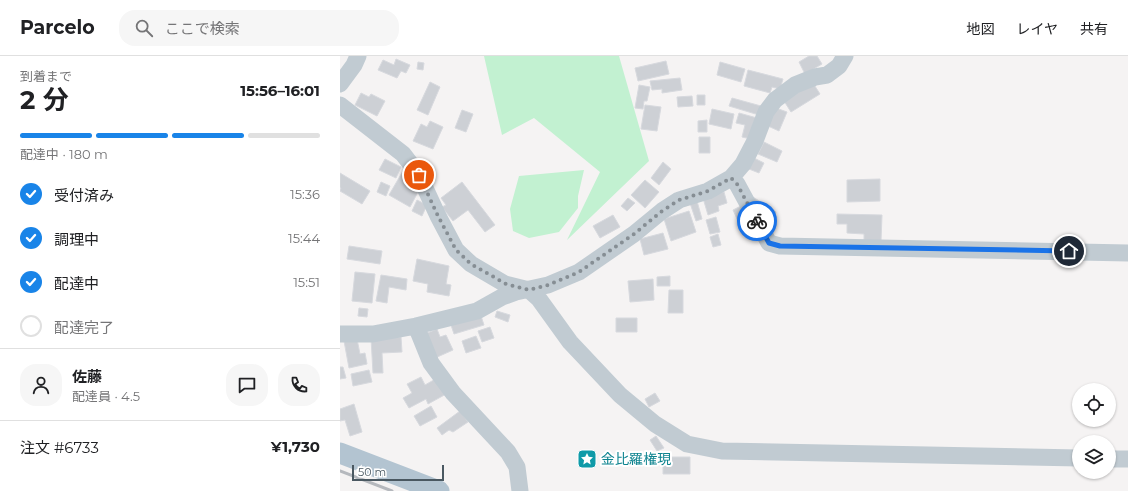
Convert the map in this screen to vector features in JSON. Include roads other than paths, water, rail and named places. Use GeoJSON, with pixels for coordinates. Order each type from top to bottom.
{"type":"FeatureCollection","features":[{"type":"Feature","properties":{"kind":"main road"},"geometry":{"type":"LineString","coordinates":[[340,453],[439,491]]}},
{"type":"Feature","properties":{"kind":"street"},"geometry":{"type":"LineString","coordinates":[[340,84],[354,65],[358,56]]}},
{"type":"Feature","properties":{"kind":"street"},"geometry":{"type":"LineString","coordinates":[[340,334],[373,334],[416,326],[477,311],[502,297],[516,292],[548,285],[579,272],[634,234],[662,211],[679,200],[708,191],[731,178],[743,164],[755,141],[766,112],[775,100],[795,85],[815,77],[827,75],[839,66],[845,56]]}},
{"type":"Feature","properties":{"kind":"street"},"geometry":{"type":"LineString","coordinates":[[340,105],[403,154],[419,175],[456,250],[471,264],[506,284],[529,290],[539,300],[570,342],[620,395],[655,424],[687,444],[722,451],[1072,458]]}},
{"type":"Feature","properties":{"kind":"street"},"geometry":{"type":"LineString","coordinates":[[731,178],[737,184],[769,243],[780,246],[1128,253]]}},
{"type":"Feature","properties":{"kind":"street"},"geometry":{"type":"LineString","coordinates":[[416,326],[432,364],[453,393],[508,452],[517,467],[520,491]]}},
{"type":"Feature","properties":{"kind":"street"},"geometry":{"type":"LineString","coordinates":[[1116,459],[1128,459]]}},
{"type":"Feature","properties":{"kind":"railway"},"geometry":{"type":"LineString","coordinates":[[340,471],[392,491]]}},
{"type":"Feature","properties":{"kind":"place","name":"金比羅権現"},"geometry":{"type":"Point","coordinates":[587,459]}}]}
